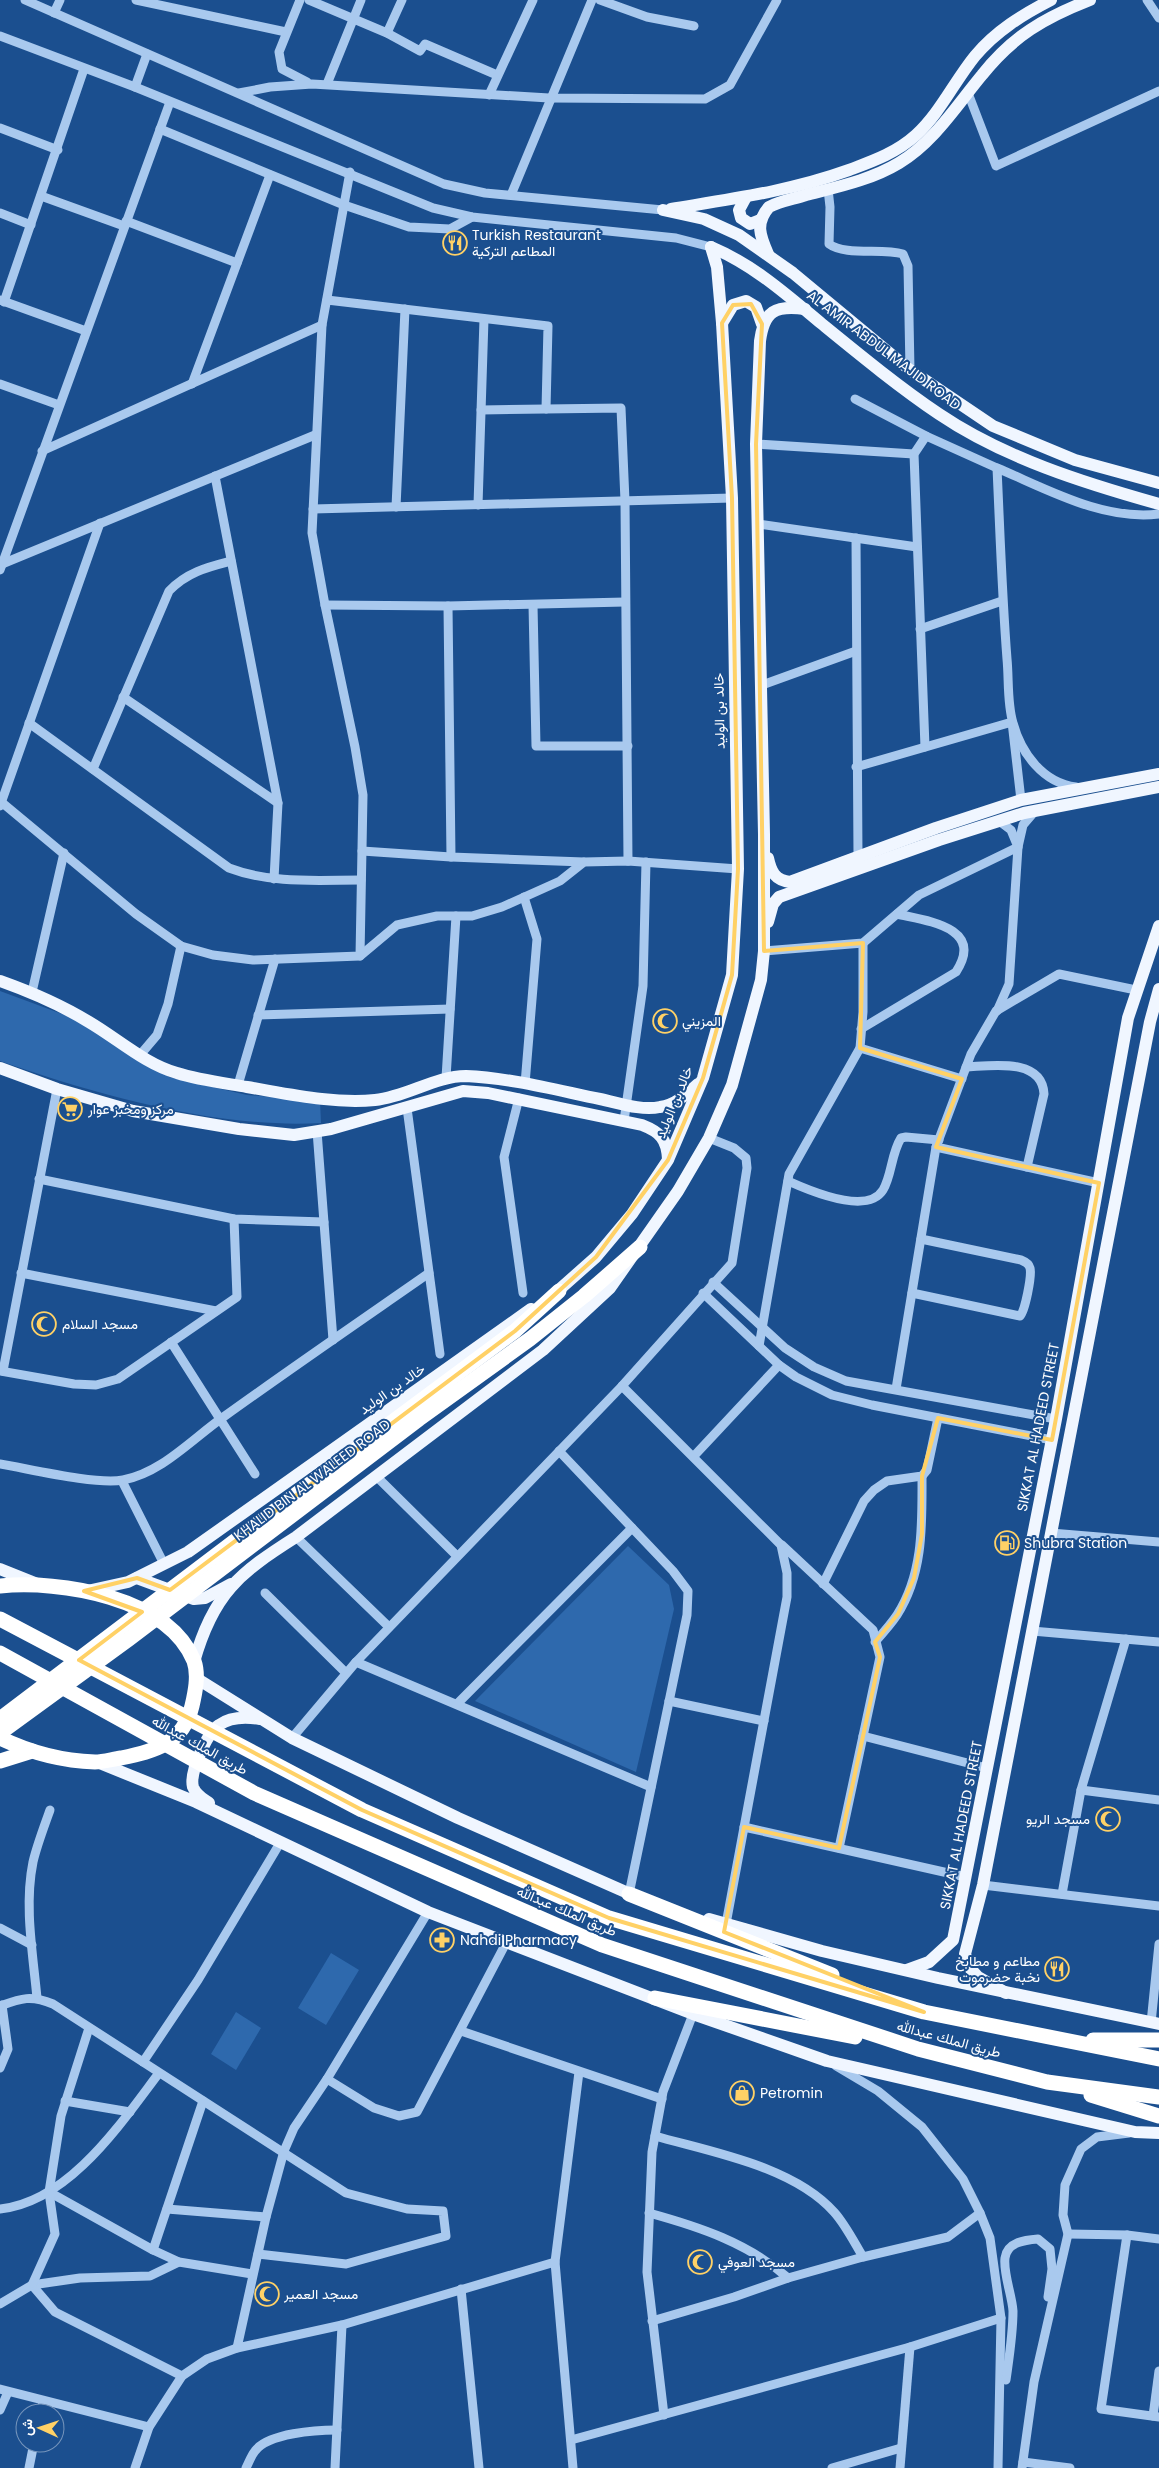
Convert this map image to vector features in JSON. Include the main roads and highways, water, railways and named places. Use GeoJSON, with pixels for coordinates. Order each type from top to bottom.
{"type":"FeatureCollection","features":[{"type":"Feature","properties":{"kind":"highway","name":"KHALID BIN AL WALEED ROAD"},"geometry":{"type":"LineString","coordinates":[[0,1719],[367,1449],[530,1339],[584,1296],[640,1247]]}},
{"type":"Feature","properties":{"kind":"highway","name":"KHALID BIN AL WALEED ROAD"},"geometry":{"type":"LineString","coordinates":[[0,1733],[129,1639],[515,1331],[559,1292]]}},
{"type":"Feature","properties":{"kind":"highway","name":"خالد بن الوليد"},"geometry":{"type":"LineString","coordinates":[[0,1586],[38,1584],[84,1591],[116,1600],[163,1622],[178,1638],[194,1662],[196,1686],[190,1713],[180,1733],[161,1748],[139,1754],[97,1762],[32,1751],[0,1738]]}},
{"type":"Feature","properties":{"kind":"highway","name":"طريق الملك عبدالله"},"geometry":{"type":"LineString","coordinates":[[0,1619],[362,1810],[609,1918],[924,2012],[1159,2059]]}},
{"type":"Feature","properties":{"kind":"highway","name":"طريق الملك عبدالله"},"geometry":{"type":"LineString","coordinates":[[0,1653],[254,1793],[602,1945],[918,2049],[1047,2082],[1159,2097]]}},
{"type":"Feature","properties":{"kind":"highway","name":"خالد بن الوليد"},"geometry":{"type":"LineString","coordinates":[[0,1761],[32,1751]]}},
{"type":"Feature","properties":{"kind":"highway"},"geometry":{"type":"LineString","coordinates":[[629,1894],[924,2012]]}},
{"type":"Feature","properties":{"kind":"highway"},"geometry":{"type":"LineString","coordinates":[[655,1998],[918,2049]]}},
{"type":"Feature","properties":{"kind":"highway"},"geometry":{"type":"LineString","coordinates":[[1054,2039],[1159,2040]]}},
{"type":"Feature","properties":{"kind":"highway"},"geometry":{"type":"LineString","coordinates":[[1047,2082],[1159,2116]]}},
{"type":"Feature","properties":{"kind":"main road"},"geometry":{"type":"LineString","coordinates":[[760,220],[750,224],[741,218],[739,210],[746,197],[777,192],[823,180],[874,162],[896,151],[916,135],[936,111],[974,57],[991,38],[1006,26],[1051,0]]}},
{"type":"Feature","properties":{"kind":"main road"},"geometry":{"type":"LineString","coordinates":[[768,254],[760,238],[760,220],[774,204],[878,173],[899,163],[944,122],[998,56],[1021,36],[1040,21],[1090,0]]}},
{"type":"Feature","properties":{"kind":"main road","name":"AL AMIR ABDUL MAJID ROAD"},"geometry":{"type":"LineString","coordinates":[[746,197],[663,210],[704,219],[726,228],[768,254],[910,370],[993,426],[1075,460],[1159,484]]}},
{"type":"Feature","properties":{"kind":"main road","name":"AL AMIR ABDUL MAJID ROAD"},"geometry":{"type":"LineString","coordinates":[[711,247],[748,266],[940,414],[998,448],[1066,475],[1159,504]]}},
{"type":"Feature","properties":{"kind":"main road","name":"خالد بن الوليد"},"geometry":{"type":"LineString","coordinates":[[84,1591],[115,1586],[137,1578],[209,1538],[559,1292],[602,1250],[632,1214],[668,1160],[703,1078],[732,975],[738,869],[732,498],[722,323],[716,267],[711,247]]}},
{"type":"Feature","properties":{"kind":"main road"},"geometry":{"type":"LineString","coordinates":[[722,323],[733,305],[746,301],[756,307],[762,324]]}},
{"type":"Feature","properties":{"kind":"main road"},"geometry":{"type":"LineString","coordinates":[[762,324],[770,313],[777,310],[784,308],[804,310]]}},
{"type":"Feature","properties":{"kind":"main road","name":"خالد بن الوليد"},"geometry":{"type":"LineString","coordinates":[[194,1662],[203,1631],[232,1584],[254,1564],[296,1537],[566,1331],[610,1288],[678,1191],[709,1138],[732,1085],[761,980],[764,951],[762,685],[756,444],[762,324]]}},
{"type":"Feature","properties":{"kind":"main road"},"geometry":{"type":"LineString","coordinates":[[764,834],[772,874],[780,880],[790,882],[858,856],[1021,800],[1159,774]]}},
{"type":"Feature","properties":{"kind":"main road"},"geometry":{"type":"LineString","coordinates":[[764,951],[768,917],[773,904],[779,897],[930,843],[999,821],[1035,811],[1159,787]]}},
{"type":"Feature","properties":{"kind":"main road","name":"SIKKAT AL HADEED STREET"},"geometry":{"type":"LineString","coordinates":[[953,1940],[1056,1419],[1128,1018],[1159,926]]}},
{"type":"Feature","properties":{"kind":"main road"},"geometry":{"type":"LineString","coordinates":[[0,981],[32,992],[89,1022],[158,1067],[178,1074],[328,1100],[375,1100],[408,1093],[446,1078],[492,1077],[627,1105],[659,1108],[671,1104],[687,1094],[703,1078]]}},
{"type":"Feature","properties":{"kind":"main road"},"geometry":{"type":"LineString","coordinates":[[1006,1993],[978,1977],[969,1967],[965,1954],[983,1885],[1150,1022],[1158,994]]}},
{"type":"Feature","properties":{"kind":"main road"},"geometry":{"type":"LineString","coordinates":[[0,1068],[57,1089],[133,1111],[239,1129],[294,1135],[407,1108],[463,1091],[488,1093],[624,1121],[656,1131],[664,1139],[668,1160]]}},
{"type":"Feature","properties":{"kind":"main road"},"geometry":{"type":"LineString","coordinates":[[0,1569],[38,1584]]}},
{"type":"Feature","properties":{"kind":"main road"},"geometry":{"type":"LineString","coordinates":[[137,1578],[194,1599],[205,1598],[232,1584]]}},
{"type":"Feature","properties":{"kind":"main road"},"geometry":{"type":"LineString","coordinates":[[196,1686],[265,1721],[292,1738],[458,1818],[629,1894],[822,1951],[1006,1993],[1155,2024]]}},
{"type":"Feature","properties":{"kind":"main road"},"geometry":{"type":"LineString","coordinates":[[226,1818],[196,1792],[192,1781],[194,1769],[216,1727],[234,1719],[250,1718],[265,1721]]}},
{"type":"Feature","properties":{"kind":"main road"},"geometry":{"type":"LineString","coordinates":[[97,1762],[196,1802],[226,1818],[428,1912],[694,2014],[827,2061],[1135,2132],[1159,2133]]}},
{"type":"Feature","properties":{"kind":"main road"},"geometry":{"type":"LineString","coordinates":[[907,1970],[929,1962],[953,1940],[967,1942]]}},
{"type":"Feature","properties":{"kind":"place","name":"Turkish Restaurant المطاعم التركية"},"geometry":{"type":"Point","coordinates":[455,243]}},
{"type":"Feature","properties":{"kind":"place","name":"المزيني"},"geometry":{"type":"Point","coordinates":[665,1021]}},
{"type":"Feature","properties":{"kind":"place","name":"مركز ومخبز عوار"},"geometry":{"type":"Point","coordinates":[70,1109]}},
{"type":"Feature","properties":{"kind":"place","name":"مسجد السلام"},"geometry":{"type":"Point","coordinates":[44,1324]}},
{"type":"Feature","properties":{"kind":"place","name":"Shubra Station"},"geometry":{"type":"Point","coordinates":[1007,1543]}},
{"type":"Feature","properties":{"kind":"place","name":"مسجد الريو"},"geometry":{"type":"Point","coordinates":[1108,1819]}},
{"type":"Feature","properties":{"kind":"place","name":"Nahdi Pharmacy"},"geometry":{"type":"Point","coordinates":[442,1940]}},
{"type":"Feature","properties":{"kind":"place","name":"مطاعم و مطابخ نخبة حضرموت"},"geometry":{"type":"Point","coordinates":[1057,1969]}},
{"type":"Feature","properties":{"kind":"place","name":"Petromin"},"geometry":{"type":"Point","coordinates":[742,2093]}},
{"type":"Feature","properties":{"kind":"place","name":"مسجد العوفي"},"geometry":{"type":"Point","coordinates":[700,2262]}},
{"type":"Feature","properties":{"kind":"place","name":"مسجد العمير"},"geometry":{"type":"Point","coordinates":[267,2294]}}]}
